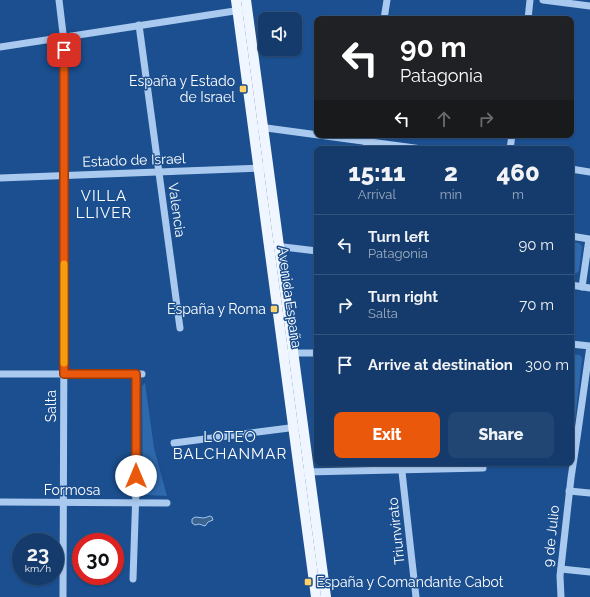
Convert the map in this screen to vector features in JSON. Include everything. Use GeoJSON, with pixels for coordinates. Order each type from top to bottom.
{"type":"FeatureCollection","features":[{"type":"Feature","properties":{"kind":"main road","name":"Avenida España"},"geometry":{"type":"LineString","coordinates":[[242,5],[289,353],[303,426],[304,472],[316,597]]}},
{"type":"Feature","properties":{"kind":"main road","name":"Avenida España"},"geometry":{"type":"LineString","coordinates":[[289,353],[293,427],[304,472],[326,597]]}},
{"type":"Feature","properties":{"kind":"street","name":"Salta"},"geometry":{"type":"LineString","coordinates":[[59,0],[64,37],[63,597]]}},
{"type":"Feature","properties":{"kind":"street"},"geometry":{"type":"LineString","coordinates":[[384,16],[387,0]]}},
{"type":"Feature","properties":{"kind":"street"},"geometry":{"type":"LineString","coordinates":[[528,16],[530,0]]}},
{"type":"Feature","properties":{"kind":"street"},"geometry":{"type":"LineString","coordinates":[[543,0],[590,6]]}},
{"type":"Feature","properties":{"kind":"street"},"geometry":{"type":"LineString","coordinates":[[0,47],[139,25],[242,5]]}},
{"type":"Feature","properties":{"kind":"street","name":"Valencia"},"geometry":{"type":"LineString","coordinates":[[139,25],[180,328]]}},
{"type":"Feature","properties":{"kind":"street"},"geometry":{"type":"LineString","coordinates":[[259,127],[314,135]]}},
{"type":"Feature","properties":{"kind":"street"},"geometry":{"type":"LineString","coordinates":[[338,138],[398,146]]}},
{"type":"Feature","properties":{"kind":"street","name":"Estado de Israel"},"geometry":{"type":"LineString","coordinates":[[0,178],[264,168]]}},
{"type":"Feature","properties":{"kind":"street"},"geometry":{"type":"LineString","coordinates":[[574,169],[590,172]]}},
{"type":"Feature","properties":{"kind":"street"},"geometry":{"type":"LineString","coordinates":[[574,236],[589,239],[586,287],[574,285]]}},
{"type":"Feature","properties":{"kind":"street"},"geometry":{"type":"LineString","coordinates":[[274,246],[314,252]]}},
{"type":"Feature","properties":{"kind":"street"},"geometry":{"type":"LineString","coordinates":[[574,344],[590,346]]}},
{"type":"Feature","properties":{"kind":"street","name":"9 de Julio"},"geometry":{"type":"LineString","coordinates":[[574,457],[590,346]]}},
{"type":"Feature","properties":{"kind":"street"},"geometry":{"type":"LineString","coordinates":[[289,353],[314,353]]}},
{"type":"Feature","properties":{"kind":"street"},"geometry":{"type":"LineString","coordinates":[[0,374],[139,374],[132,579]]}},
{"type":"Feature","properties":{"kind":"street"},"geometry":{"type":"LineString","coordinates":[[174,443],[303,426]]}},
{"type":"Feature","properties":{"kind":"street"},"geometry":{"type":"LineString","coordinates":[[304,472],[402,466]]}},
{"type":"Feature","properties":{"kind":"street","name":"Triunvirato"},"geometry":{"type":"LineString","coordinates":[[402,466],[416,597]]}},
{"type":"Feature","properties":{"kind":"street","name":"9 de Julio"},"geometry":{"type":"LineString","coordinates":[[569,466],[571,478]]}},
{"type":"Feature","properties":{"kind":"street","name":"9 de Julio"},"geometry":{"type":"LineString","coordinates":[[560,597],[561,569],[573,466]]}},
{"type":"Feature","properties":{"kind":"street"},"geometry":{"type":"LineString","coordinates":[[569,491],[590,493]]}},
{"type":"Feature","properties":{"kind":"street","name":"Formosa"},"geometry":{"type":"LineString","coordinates":[[0,502],[167,503]]}},
{"type":"Feature","properties":{"kind":"street"},"geometry":{"type":"LineString","coordinates":[[561,569],[590,572]]}},
{"type":"Feature","properties":{"kind":"shaded area"},"geometry":{"type":"Polygon","coordinates":[[[574,242],[579,243],[582,246],[579,271],[575,274],[574,242]]]}},
{"type":"Feature","properties":{"kind":"shaded area"},"geometry":{"type":"Polygon","coordinates":[[[574,354],[580,355],[582,358],[574,430],[574,354]]]}},
{"type":"Feature","properties":{"kind":"shaded area"},"geometry":{"type":"Polygon","coordinates":[[[145,383],[154,448],[167,496],[146,495],[143,492],[142,386],[145,383]]]}},
{"type":"Feature","properties":{"kind":"shaded area"},"geometry":{"type":"Polygon","coordinates":[[[210,516],[213,520],[208,522],[205,526],[199,524],[195,525],[192,523],[192,519],[195,517],[204,518],[210,516]]]}},
{"type":"Feature","properties":{"kind":"slow traffic"},"geometry":{"type":"LineString","coordinates":[[64,264],[64,363]]}},
{"type":"Feature","properties":{"kind":"place","name":"España y Estado de Israel"},"geometry":{"type":"Point","coordinates":[243,89]}},
{"type":"Feature","properties":{"kind":"place","name":"España y Roma"},"geometry":{"type":"Point","coordinates":[274,309]}},
{"type":"Feature","properties":{"kind":"place","name":"España y Comandante Cabot"},"geometry":{"type":"Point","coordinates":[308,582]}},
{"type":"Feature","properties":{"kind":"district","name":"VILLA LLIVER"},"geometry":{"type":"Point","coordinates":[104,204]}},
{"type":"Feature","properties":{"kind":"district","name":"LOTEO BALCHANMAR"},"geometry":{"type":"Point","coordinates":[230,446]}},
{"type":"Feature","properties":{"kind":"route"},"geometry":{"type":"LineString","coordinates":[[64,50],[64,374],[136,374],[136,476]]}}]}
